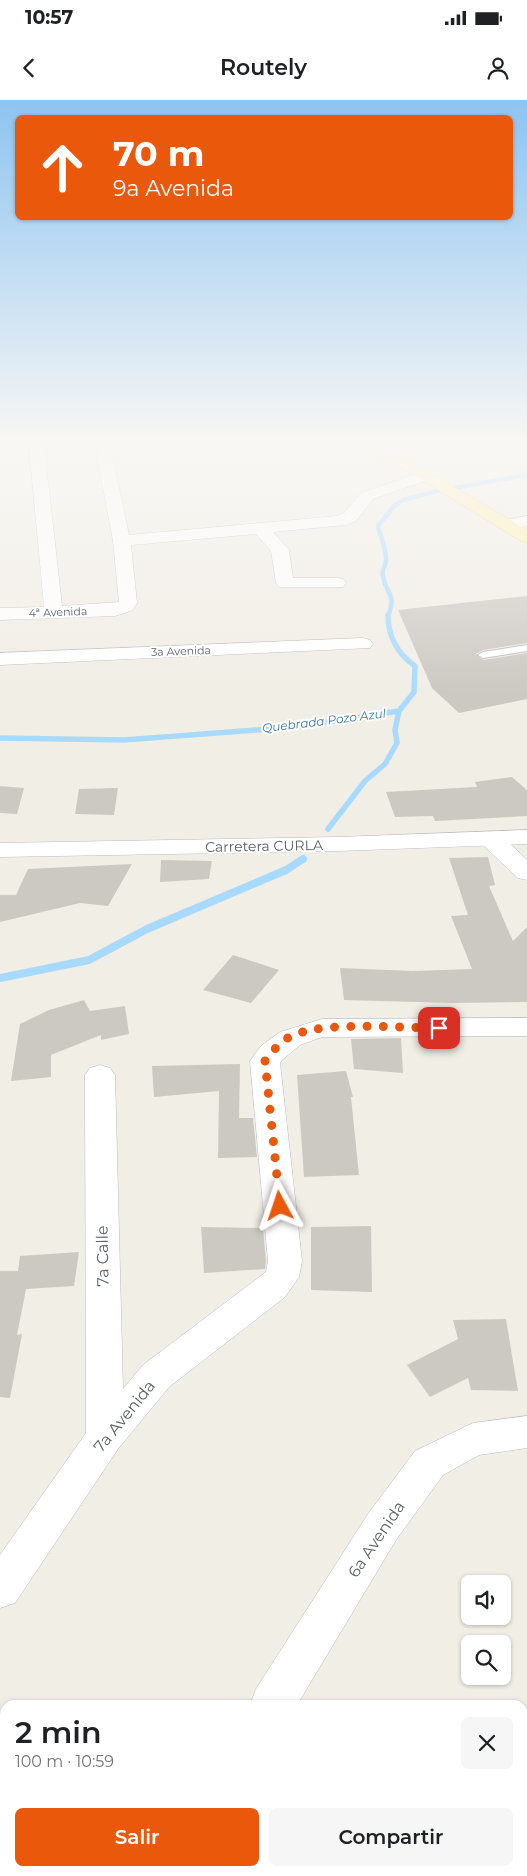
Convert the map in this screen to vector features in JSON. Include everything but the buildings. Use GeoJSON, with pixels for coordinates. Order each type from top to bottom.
{"type":"FeatureCollection","features":[{"type":"Feature","properties":{"kind":"main road"},"geometry":{"type":"LineString","coordinates":[[511,528],[527,537]]}},
{"type":"Feature","properties":{"kind":"street"},"geometry":{"type":"LineString","coordinates":[[46,528],[53,592],[53,612]]}},
{"type":"Feature","properties":{"kind":"street"},"geometry":{"type":"LineString","coordinates":[[119,528],[122,541],[273,528]]}},
{"type":"Feature","properties":{"kind":"street"},"geometry":{"type":"LineString","coordinates":[[262,529],[280,550],[285,583],[337,582]]}},
{"type":"Feature","properties":{"kind":"street","name":"4ª Avenida"},"geometry":{"type":"LineString","coordinates":[[0,614],[115,610],[126,606],[128,603],[122,541]]}},
{"type":"Feature","properties":{"kind":"street","name":"3a Avenida"},"geometry":{"type":"LineString","coordinates":[[0,659],[363,644]]}},
{"type":"Feature","properties":{"kind":"street","name":"Carretera CURLA"},"geometry":{"type":"LineString","coordinates":[[0,850],[328,844],[527,837]]}},
{"type":"Feature","properties":{"kind":"street"},"geometry":{"type":"LineString","coordinates":[[491,839],[527,873]]}},
{"type":"Feature","properties":{"kind":"street","name":"7a Avenida"},"geometry":{"type":"LineString","coordinates":[[0,1589],[105,1436],[156,1376],[272,1287],[282,1277],[285,1261],[265,1061],[277,1046],[293,1035],[322,1028],[527,1027]]}},
{"type":"Feature","properties":{"kind":"street","name":"7a Calle"},"geometry":{"type":"LineString","coordinates":[[100,1075],[105,1436]]}},
{"type":"Feature","properties":{"kind":"street","name":"6a Avenida"},"geometry":{"type":"LineString","coordinates":[[275,1700],[382,1527],[429,1463],[473,1439],[527,1432]]}},
{"type":"Feature","properties":{"kind":"lane"},"geometry":{"type":"LineString","coordinates":[[483,655],[527,648]]}},
{"type":"Feature","properties":{"kind":"waterway","name":"Quebrada Pozo Azul"},"geometry":{"type":"LineString","coordinates":[[379,528],[386,557],[383,571],[384,582],[391,598],[388,616]]}},
{"type":"Feature","properties":{"kind":"waterway","name":"Quebrada Pozo Azul"},"geometry":{"type":"LineString","coordinates":[[388,616],[390,631],[395,644],[415,666],[414,692],[399,711]]}},
{"type":"Feature","properties":{"kind":"waterway","name":"Quebrada Pozo Azul"},"geometry":{"type":"LineString","coordinates":[[0,738],[124,740],[296,727],[399,711]]}},
{"type":"Feature","properties":{"kind":"waterway"},"geometry":{"type":"LineString","coordinates":[[328,829],[365,781],[385,764],[397,743],[395,730],[399,711]]}},
{"type":"Feature","properties":{"kind":"waterway"},"geometry":{"type":"LineString","coordinates":[[0,978],[89,960],[147,929],[286,870],[303,859]]}},
{"type":"Feature","properties":{"kind":"route"},"geometry":{"type":"LineString","coordinates":[[280,1206],[265,1061],[277,1046],[293,1035],[322,1028],[439,1028]]}}]}
